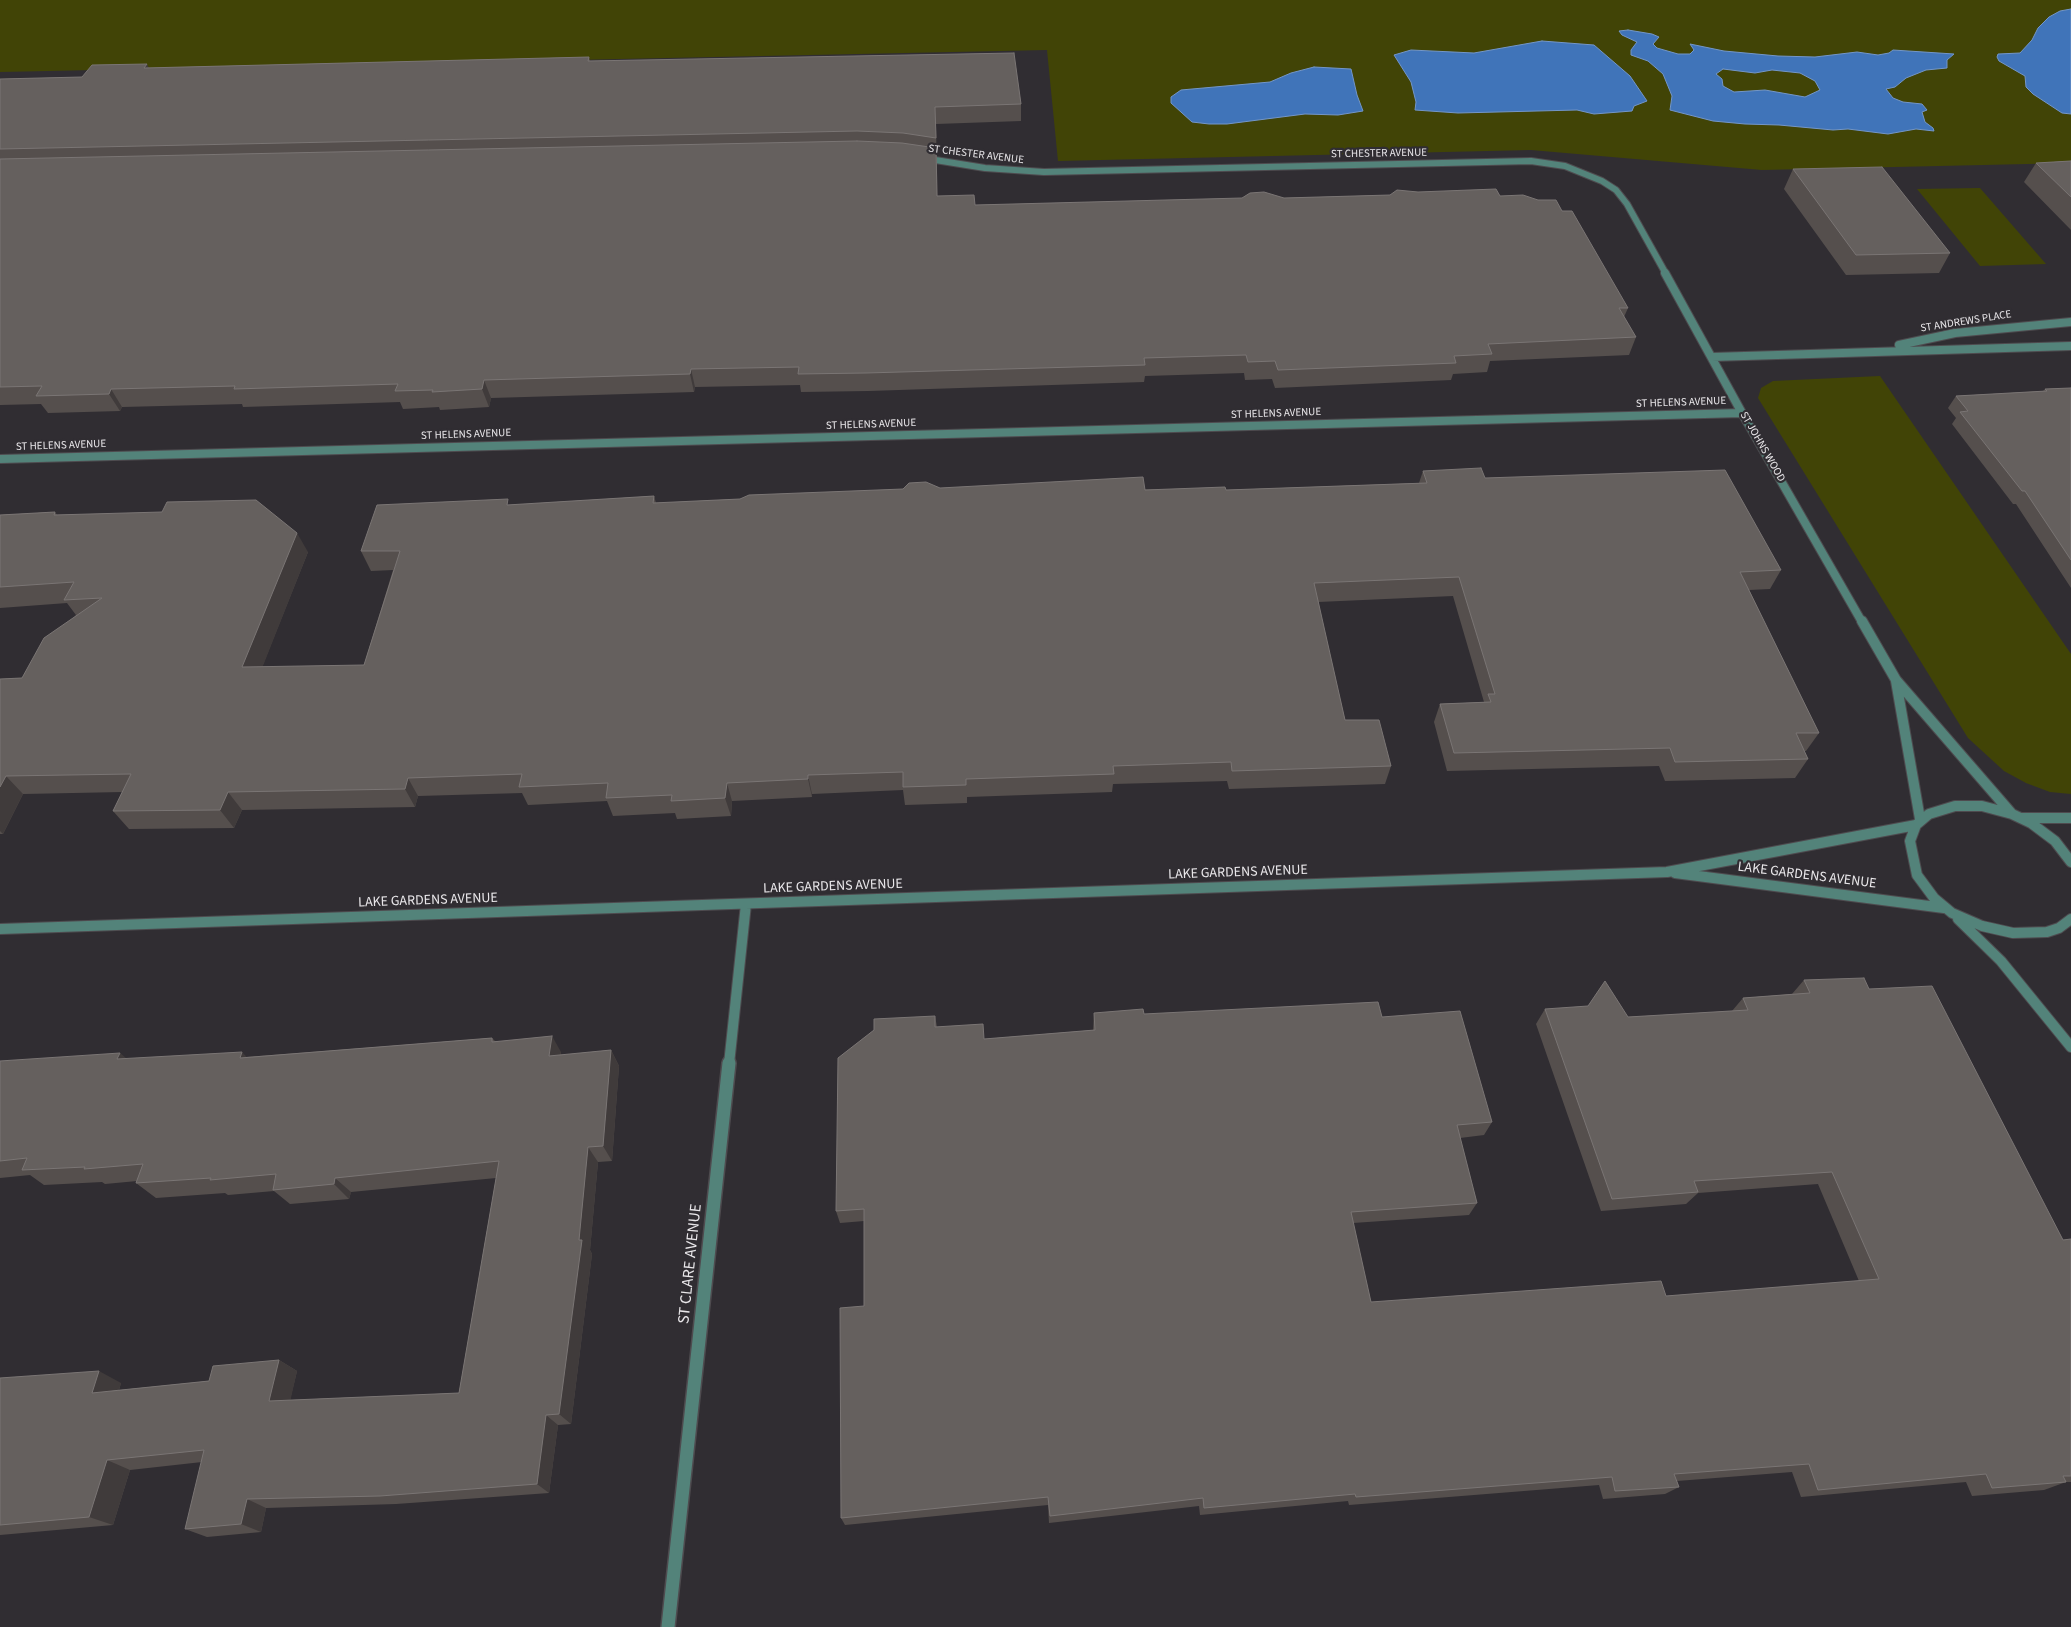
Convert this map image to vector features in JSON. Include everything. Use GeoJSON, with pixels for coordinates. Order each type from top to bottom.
{"type":"FeatureCollection","features":[{"type":"Feature","properties":{"kind":"street","name":"ST CHESTER AVENUE"},"geometry":{"type":"LineString","coordinates":[[914,157],[985,168],[1030,172],[1531,161],[1558,164],[1588,174]]}},
{"type":"Feature","properties":{"kind":"street","name":"ST JOHNS WOOD"},"geometry":{"type":"LineString","coordinates":[[1588,174],[1616,190],[1627,204],[1742,413],[1896,680],[2015,816]]}},
{"type":"Feature","properties":{"kind":"street","name":"ST ANDREWS PLACE"},"geometry":{"type":"LineString","coordinates":[[1866,351],[1955,333],[2071,322]]}},
{"type":"Feature","properties":{"kind":"street","name":"ST ANDREWS PLACE"},"geometry":{"type":"LineString","coordinates":[[1712,357],[2071,346]]}},
{"type":"Feature","properties":{"kind":"street","name":"ST HELENS AVENUE"},"geometry":{"type":"LineString","coordinates":[[0,459],[1742,413]]}},
{"type":"Feature","properties":{"kind":"street","name":"ST JOHNS WOOD"},"geometry":{"type":"LineString","coordinates":[[1896,680],[1918,822]]}},
{"type":"Feature","properties":{"kind":"street","name":"LAKE GARDENS AVENUE"},"geometry":{"type":"LineString","coordinates":[[0,929],[1667,872],[1918,822],[1942,808],[1982,806],[2015,816]]}},
{"type":"Feature","properties":{"kind":"street"},"geometry":{"type":"LineString","coordinates":[[2015,816],[2071,818]]}},
{"type":"Feature","properties":{"kind":"street"},"geometry":{"type":"LineString","coordinates":[[2015,816],[2031,823],[2055,841],[2071,862]]}},
{"type":"Feature","properties":{"kind":"street"},"geometry":{"type":"LineString","coordinates":[[1918,822],[1910,840],[1913,863],[1925,887],[2001,961],[2071,1047]]}},
{"type":"Feature","properties":{"kind":"street","name":"LAKE GARDENS AVENUE"},"geometry":{"type":"LineString","coordinates":[[1667,872],[1948,910]]}},
{"type":"Feature","properties":{"kind":"street","name":"ST CLARE AVENUE"},"geometry":{"type":"LineString","coordinates":[[668,1627],[746,904]]}},
{"type":"Feature","properties":{"kind":"street"},"geometry":{"type":"LineString","coordinates":[[1948,910],[1982,926],[2013,934],[2047,932],[2059,928],[2071,919]]}},
{"type":"Feature","properties":{"kind":"shaded area"},"geometry":{"type":"Polygon","coordinates":[[[0,0],[2071,0],[2071,163],[1762,170],[1531,150],[1058,161],[1047,50],[0,72],[0,0]]]}},
{"type":"Feature","properties":{"kind":"shaded area"},"geometry":{"type":"Polygon","coordinates":[[[1980,188],[2046,264],[1980,266],[1917,189],[1980,188]]]}},
{"type":"Feature","properties":{"kind":"shaded area"},"geometry":{"type":"Polygon","coordinates":[[[1880,376],[2071,654],[2071,794],[2050,792],[2026,783],[2004,771],[1968,738],[1758,398],[1761,388],[1773,381],[1880,376]]]}},
{"type":"Feature","properties":{"kind":"water"},"geometry":{"type":"Polygon","coordinates":[[[2071,9],[2071,114],[2062,113],[2033,94],[2026,87],[2025,76],[1999,61],[1997,57],[1998,54],[2020,53],[2032,40],[2038,28],[2049,17],[2060,11],[2071,9]]]}},
{"type":"Feature","properties":{"kind":"water"},"geometry":{"type":"Polygon","coordinates":[[[1628,30],[1652,34],[1659,37],[1653,44],[1657,48],[1678,54],[1690,54],[1694,50],[1690,44],[1724,51],[1778,56],[1815,57],[1857,52],[1878,55],[1889,53],[1893,50],[1954,54],[1947,60],[1947,68],[1926,70],[1906,78],[1895,87],[1886,89],[1893,98],[1903,102],[1922,104],[1927,110],[1922,112],[1925,122],[1934,131],[1916,129],[1888,134],[1848,129],[1833,130],[1713,121],[1670,110],[1672,96],[1663,74],[1648,61],[1631,55],[1631,50],[1637,42],[1622,35],[1619,31],[1628,30]],[[1723,69],[1716,74],[1722,79],[1723,86],[1734,92],[1765,90],[1805,97],[1820,90],[1815,81],[1800,73],[1772,70],[1755,73],[1723,69]]]}},
{"type":"Feature","properties":{"kind":"water"},"geometry":{"type":"Polygon","coordinates":[[[1542,41],[1594,45],[1630,76],[1647,101],[1634,106],[1632,111],[1594,114],[1577,110],[1458,113],[1415,110],[1416,102],[1411,82],[1394,55],[1411,50],[1474,53],[1542,41]]]}},
{"type":"Feature","properties":{"kind":"water"},"geometry":{"type":"Polygon","coordinates":[[[1314,67],[1351,69],[1363,111],[1338,115],[1305,114],[1227,124],[1209,124],[1192,122],[1171,103],[1171,97],[1181,90],[1270,82],[1291,73],[1314,67]]]}},
{"type":"Feature","properties":{"kind":"building"},"geometry":{"type":"Polygon","coordinates":[[[1014,53],[1021,104],[935,107],[936,138],[903,133],[857,131],[0,149],[0,79],[82,77],[92,65],[147,64],[144,68],[589,57],[588,61],[1014,53]]]}},
{"type":"Feature","properties":{"kind":"building"},"geometry":{"type":"Polygon","coordinates":[[[857,141],[902,143],[936,148],[937,196],[974,195],[975,205],[1242,198],[1250,193],[1264,192],[1284,198],[1390,195],[1397,190],[1418,192],[1496,189],[1500,196],[1523,195],[1538,200],[1556,200],[1562,211],[1572,211],[1628,308],[1619,308],[1636,337],[1488,344],[1492,354],[1454,356],[1456,363],[1278,370],[1275,361],[1248,362],[1246,355],[1144,358],[1145,365],[866,373],[798,374],[799,367],[691,369],[690,374],[484,380],[482,389],[432,392],[433,390],[395,391],[398,384],[234,389],[235,386],[111,389],[109,394],[36,396],[42,386],[0,387],[0,159],[857,141]]]}},
{"type":"Feature","properties":{"kind":"building"},"geometry":{"type":"Polygon","coordinates":[[[2071,161],[2071,197],[2036,163],[2071,161]]]}},
{"type":"Feature","properties":{"kind":"building"},"geometry":{"type":"Polygon","coordinates":[[[1882,167],[1950,253],[1856,255],[1793,169],[1882,167]]]}},
{"type":"Feature","properties":{"kind":"building"},"geometry":{"type":"Polygon","coordinates":[[[2071,388],[2071,560],[2025,491],[2022,491],[1960,412],[1968,411],[1956,396],[2071,388]]]}},
{"type":"Feature","properties":{"kind":"building"},"geometry":{"type":"Polygon","coordinates":[[[1481,468],[1485,478],[1725,470],[1781,570],[1740,572],[1819,733],[1796,733],[1808,759],[1675,762],[1670,748],[1454,753],[1440,704],[1491,702],[1488,694],[1495,694],[1459,577],[1314,583],[1345,720],[1379,720],[1391,766],[1232,771],[1231,762],[1113,766],[1114,774],[966,779],[966,785],[903,787],[903,772],[808,775],[808,779],[727,783],[725,798],[671,801],[672,795],[606,798],[608,783],[519,787],[522,774],[408,778],[405,789],[228,792],[220,810],[113,811],[131,774],[6,776],[0,787],[0,679],[22,678],[44,638],[102,598],[64,600],[74,582],[0,587],[0,515],[55,512],[54,515],[162,512],[167,502],[256,500],[297,533],[242,667],[364,665],[400,551],[361,551],[377,505],[508,499],[507,505],[654,496],[653,503],[740,499],[749,495],[903,489],[909,483],[926,482],[940,488],[1143,477],[1145,490],[1225,487],[1226,490],[1427,483],[1423,471],[1481,468]]]}},
{"type":"Feature","properties":{"kind":"building"},"geometry":{"type":"Polygon","coordinates":[[[1864,978],[1869,989],[1932,986],[2063,1240],[2071,1239],[2071,1476],[2063,1476],[2066,1482],[1992,1488],[1986,1474],[1818,1490],[1809,1464],[1674,1474],[1679,1487],[1615,1491],[1612,1477],[1356,1497],[1355,1494],[1204,1508],[1203,1498],[1050,1516],[1048,1497],[841,1518],[840,1308],[864,1306],[864,1209],[836,1211],[838,1058],[874,1030],[874,1019],[935,1016],[935,1027],[983,1024],[984,1039],[1095,1030],[1094,1013],[1143,1009],[1144,1014],[1378,1002],[1382,1017],[1460,1011],[1492,1122],[1457,1125],[1477,1203],[1351,1212],[1371,1302],[1661,1281],[1666,1296],[1879,1279],[1832,1172],[1694,1181],[1698,1192],[1612,1199],[1545,1009],[1588,1006],[1605,981],[1628,1017],[1748,1010],[1743,998],[1810,993],[1804,980],[1864,978]]]}},
{"type":"Feature","properties":{"kind":"building"},"geometry":{"type":"Polygon","coordinates":[[[552,1036],[549,1056],[611,1050],[603,1146],[588,1147],[579,1240],[582,1240],[559,1414],[546,1415],[537,1484],[380,1496],[247,1499],[241,1524],[185,1529],[204,1450],[107,1460],[89,1517],[0,1525],[0,1378],[99,1371],[92,1393],[209,1381],[213,1366],[279,1360],[269,1401],[459,1393],[499,1161],[335,1178],[334,1184],[273,1190],[276,1174],[210,1180],[211,1178],[136,1183],[143,1164],[84,1169],[85,1167],[22,1170],[27,1158],[0,1161],[0,1061],[120,1053],[117,1059],[242,1052],[240,1058],[492,1038],[492,1042],[552,1036]]]}}]}
